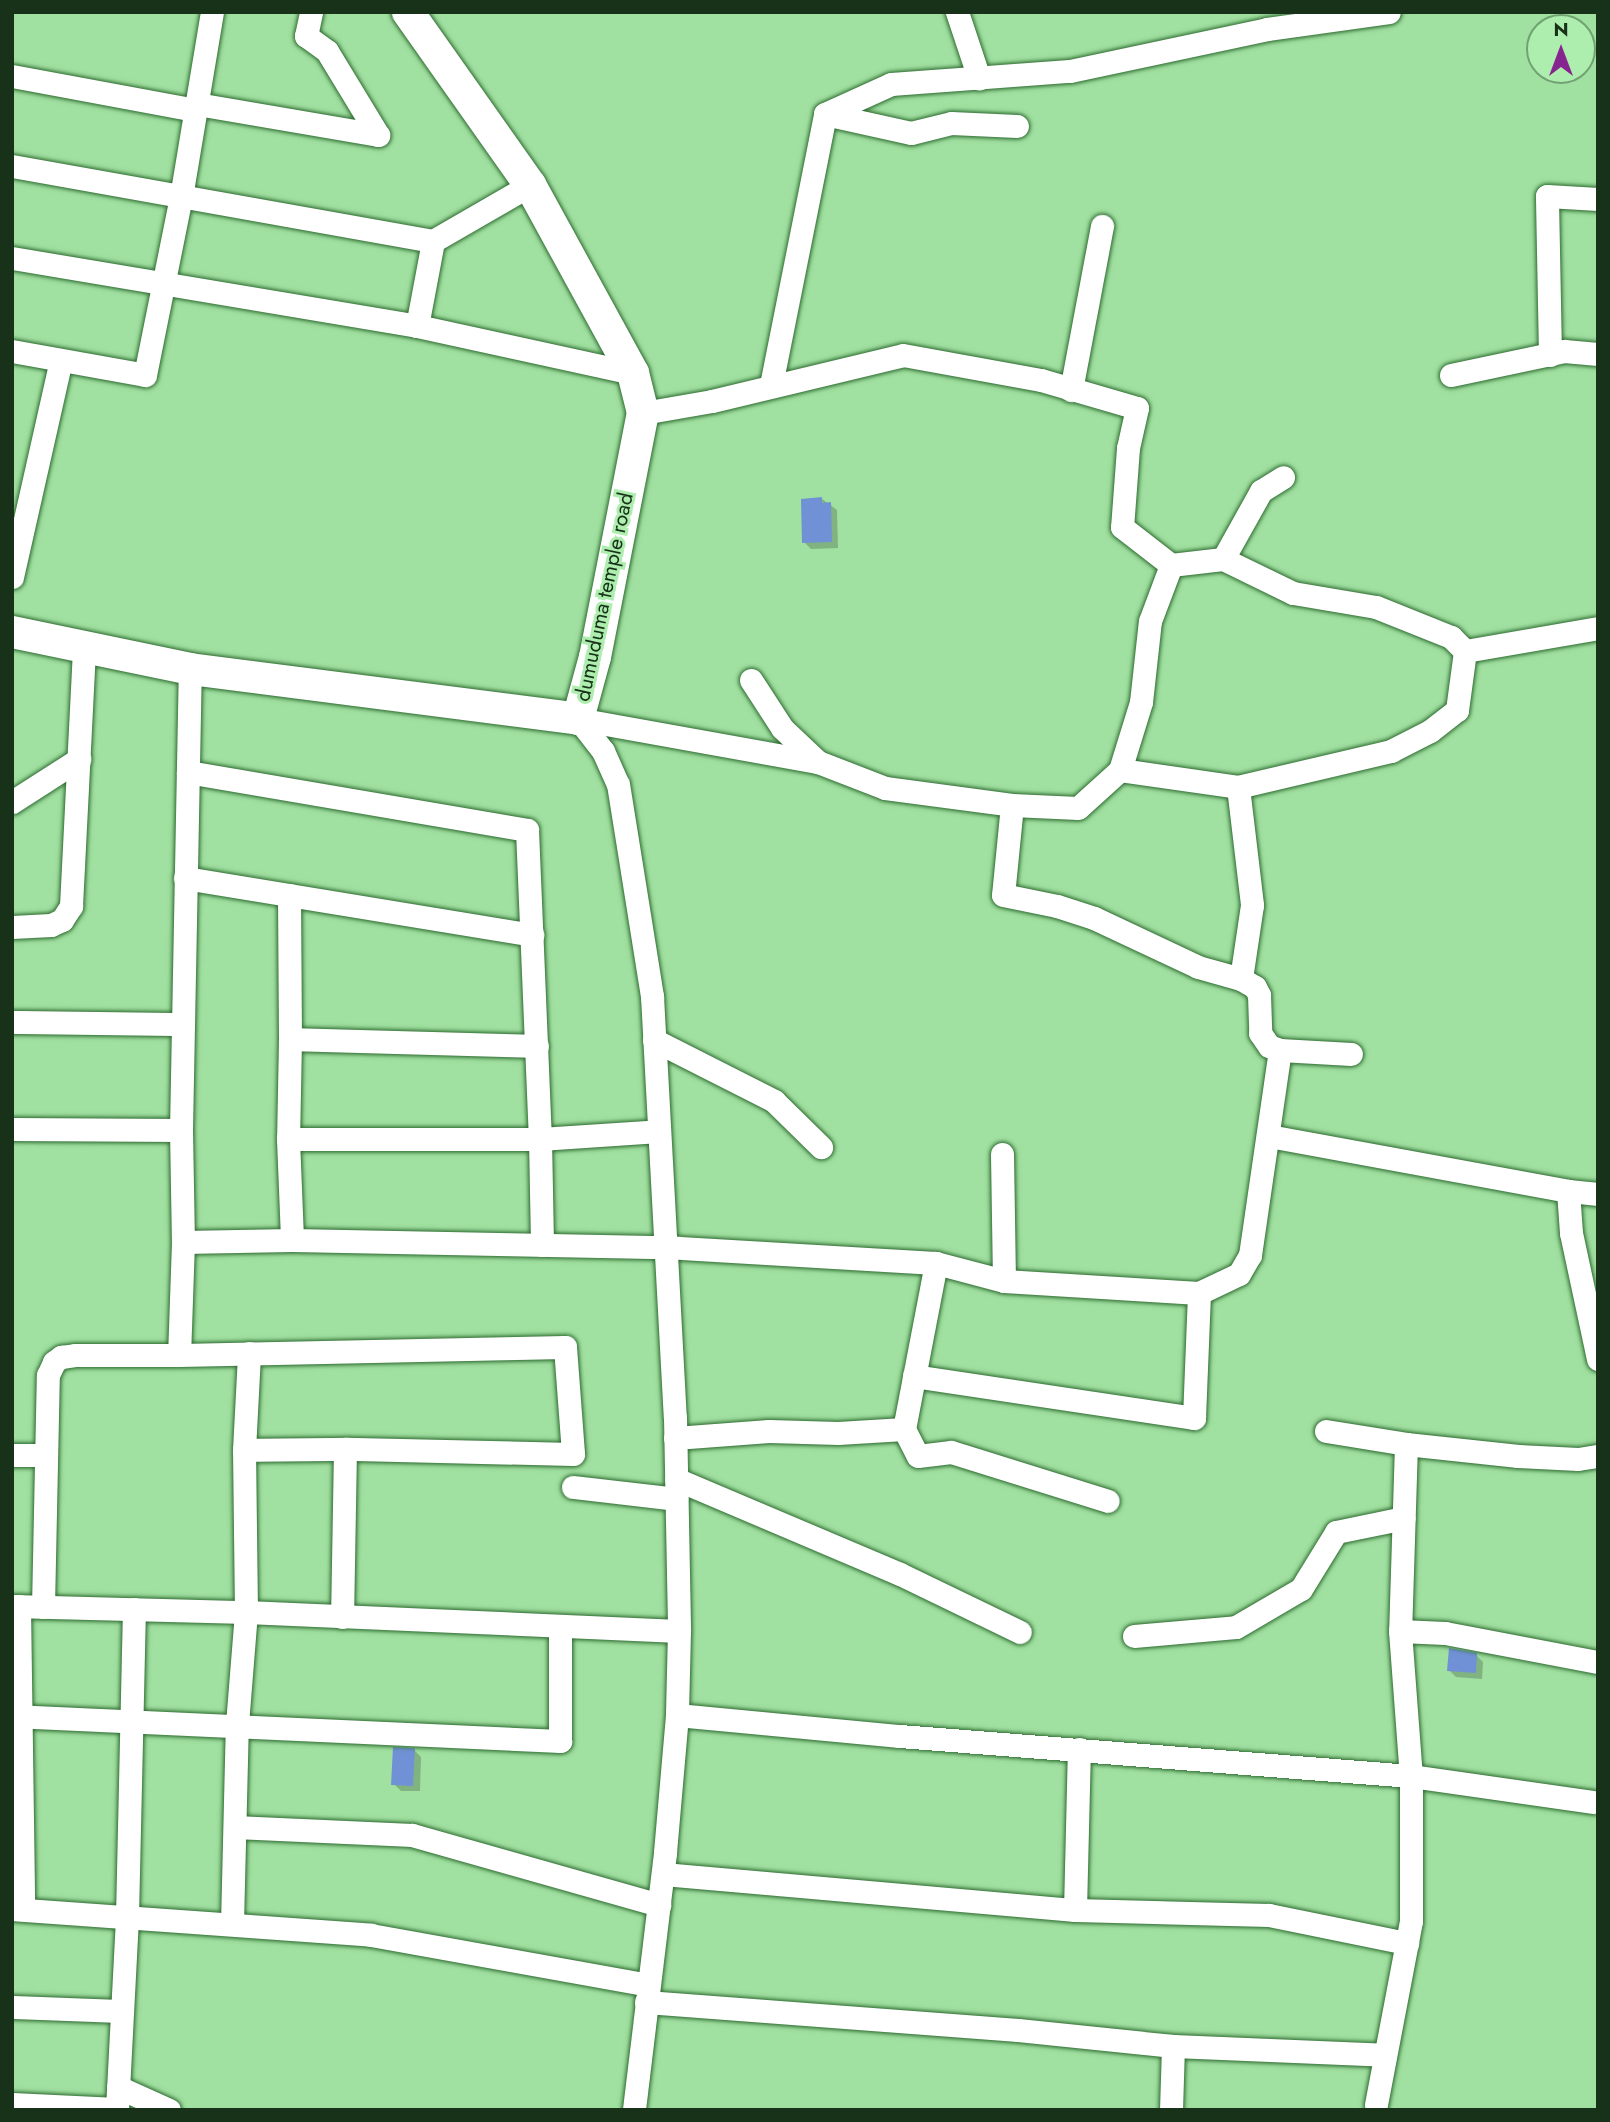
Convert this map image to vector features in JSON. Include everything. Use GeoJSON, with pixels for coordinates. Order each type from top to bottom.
{"type":"FeatureCollection","features":[{"type":"Feature","properties":{"kind":"street"},"geometry":{"type":"LineString","coordinates":[[12,76],[377,135],[327,51],[306,36],[311,12]]}},
{"type":"Feature","properties":{"kind":"street","name":"dumuduma temple road"},"geometry":{"type":"LineString","coordinates":[[12,632],[190,669],[578,719],[595,657],[643,413],[633,373],[530,185],[408,12]]}},
{"type":"Feature","properties":{"kind":"street"},"geometry":{"type":"LineString","coordinates":[[957,12],[979,78]]}},
{"type":"Feature","properties":{"kind":"street"},"geometry":{"type":"LineString","coordinates":[[825,114],[891,84],[1070,71],[1267,29],[1389,12]]}},
{"type":"Feature","properties":{"kind":"street"},"geometry":{"type":"LineString","coordinates":[[12,351],[145,375],[181,197],[208,13]]}},
{"type":"Feature","properties":{"kind":"street"},"geometry":{"type":"LineString","coordinates":[[825,114],[911,133],[951,123],[1017,126]]}},
{"type":"Feature","properties":{"kind":"street"},"geometry":{"type":"LineString","coordinates":[[771,385],[825,114]]}},
{"type":"Feature","properties":{"kind":"street"},"geometry":{"type":"LineString","coordinates":[[12,166],[433,242],[530,185]]}},
{"type":"Feature","properties":{"kind":"street"},"geometry":{"type":"LineString","coordinates":[[1550,355],[1547,196],[1598,199]]}},
{"type":"Feature","properties":{"kind":"street"},"geometry":{"type":"LineString","coordinates":[[1071,390],[1102,226]]}},
{"type":"Feature","properties":{"kind":"street"},"geometry":{"type":"LineString","coordinates":[[417,326],[433,242]]}},
{"type":"Feature","properties":{"kind":"street"},"geometry":{"type":"LineString","coordinates":[[12,258],[417,326],[633,373]]}},
{"type":"Feature","properties":{"kind":"street"},"geometry":{"type":"LineString","coordinates":[[1451,375],[1564,351],[1598,354]]}},
{"type":"Feature","properties":{"kind":"street"},"geometry":{"type":"LineString","coordinates":[[643,413],[712,401],[903,355],[1041,380],[1137,408],[1128,449],[1122,527],[1171,565],[1223,559],[1293,593],[1376,607],[1451,636],[1465,651]]}},
{"type":"Feature","properties":{"kind":"street"},"geometry":{"type":"LineString","coordinates":[[12,577],[61,360]]}},
{"type":"Feature","properties":{"kind":"street"},"geometry":{"type":"LineString","coordinates":[[1223,559],[1261,491],[1283,477]]}},
{"type":"Feature","properties":{"kind":"street"},"geometry":{"type":"LineString","coordinates":[[578,719],[818,762],[885,788],[1012,805],[1078,808],[1120,770],[1141,702],[1150,621],[1171,565]]}},
{"type":"Feature","properties":{"kind":"street"},"geometry":{"type":"LineString","coordinates":[[1465,651],[1598,628]]}},
{"type":"Feature","properties":{"kind":"street"},"geometry":{"type":"LineString","coordinates":[[12,927],[51,925],[62,920],[71,906],[84,646]]}},
{"type":"Feature","properties":{"kind":"street"},"geometry":{"type":"LineString","coordinates":[[1120,770],[1238,787],[1391,751],[1430,731],[1457,710],[1465,651]]}},
{"type":"Feature","properties":{"kind":"street"},"geometry":{"type":"LineString","coordinates":[[179,1355],[183,1242],[182,1024],[190,669]]}},
{"type":"Feature","properties":{"kind":"street"},"geometry":{"type":"LineString","coordinates":[[751,680],[782,728],[818,762]]}},
{"type":"Feature","properties":{"kind":"street"},"geometry":{"type":"LineString","coordinates":[[578,719],[603,751],[618,784],[652,996],[675,1438],[679,1631],[677,1714],[663,1874],[634,2110]]}},
{"type":"Feature","properties":{"kind":"street"},"geometry":{"type":"LineString","coordinates":[[12,802],[79,760]]}},
{"type":"Feature","properties":{"kind":"street"},"geometry":{"type":"LineString","coordinates":[[188,772],[527,830],[541,1139],[542,1245]]}},
{"type":"Feature","properties":{"kind":"street"},"geometry":{"type":"LineString","coordinates":[[1238,787],[1252,905],[1241,979]]}},
{"type":"Feature","properties":{"kind":"street"},"geometry":{"type":"LineString","coordinates":[[1012,805],[1003,895],[1057,906],[1094,918],[1198,967],[1241,979],[1255,988],[1259,995],[1263,1040],[1269,1046],[1280,1050],[1351,1054]]}},
{"type":"Feature","properties":{"kind":"street"},"geometry":{"type":"LineString","coordinates":[[186,878],[531,935]]}},
{"type":"Feature","properties":{"kind":"street"},"geometry":{"type":"LineString","coordinates":[[289,895],[288,1139],[292,1240]]}},
{"type":"Feature","properties":{"kind":"street"},"geometry":{"type":"LineString","coordinates":[[12,1022],[182,1024]]}},
{"type":"Feature","properties":{"kind":"street"},"geometry":{"type":"LineString","coordinates":[[290,1039],[537,1046]]}},
{"type":"Feature","properties":{"kind":"street"},"geometry":{"type":"LineString","coordinates":[[654,1040],[774,1101],[821,1147]]}},
{"type":"Feature","properties":{"kind":"street"},"geometry":{"type":"LineString","coordinates":[[183,1242],[292,1240],[665,1247],[936,1263],[1004,1281],[1199,1293],[1239,1274],[1250,1255],[1280,1050]]}},
{"type":"Feature","properties":{"kind":"street"},"geometry":{"type":"LineString","coordinates":[[12,1129],[181,1130]]}},
{"type":"Feature","properties":{"kind":"street"},"geometry":{"type":"LineString","coordinates":[[288,1139],[541,1139],[659,1131]]}},
{"type":"Feature","properties":{"kind":"street"},"geometry":{"type":"LineString","coordinates":[[1269,1136],[1568,1191],[1598,1194]]}},
{"type":"Feature","properties":{"kind":"street"},"geometry":{"type":"LineString","coordinates":[[1002,1154],[1004,1281]]}},
{"type":"Feature","properties":{"kind":"street"},"geometry":{"type":"LineString","coordinates":[[1568,1191],[1571,1233],[1598,1359]]}},
{"type":"Feature","properties":{"kind":"street"},"geometry":{"type":"LineString","coordinates":[[936,1263],[904,1429],[918,1456],[951,1452],[1108,1501]]}},
{"type":"Feature","properties":{"kind":"street"},"geometry":{"type":"LineString","coordinates":[[914,1376],[1194,1418],[1199,1293]]}},
{"type":"Feature","properties":{"kind":"street"},"geometry":{"type":"LineString","coordinates":[[43,1607],[44,1455],[48,1375],[54,1362],[61,1357],[565,1347],[573,1454],[345,1449],[244,1450]]}},
{"type":"Feature","properties":{"kind":"street"},"geometry":{"type":"LineString","coordinates":[[232,1924],[237,1724],[246,1612],[244,1450],[250,1353]]}},
{"type":"Feature","properties":{"kind":"street"},"geometry":{"type":"LineString","coordinates":[[675,1438],[769,1431],[838,1433],[904,1429]]}},
{"type":"Feature","properties":{"kind":"street"},"geometry":{"type":"LineString","coordinates":[[1326,1432],[1518,1456],[1578,1459],[1598,1456]]}},
{"type":"Feature","properties":{"kind":"street"},"geometry":{"type":"LineString","coordinates":[[1376,2105],[1411,1921],[1411,1776],[1401,1631],[1406,1444]]}},
{"type":"Feature","properties":{"kind":"street"},"geometry":{"type":"LineString","coordinates":[[342,1616],[345,1449]]}},
{"type":"Feature","properties":{"kind":"street"},"geometry":{"type":"LineString","coordinates":[[12,1455],[44,1455]]}},
{"type":"Feature","properties":{"kind":"street"},"geometry":{"type":"LineString","coordinates":[[573,1487],[676,1489],[900,1574],[1020,1632]]}},
{"type":"Feature","properties":{"kind":"street"},"geometry":{"type":"LineString","coordinates":[[1134,1636],[1236,1627],[1301,1589],[1336,1532],[1404,1518]]}},
{"type":"Feature","properties":{"kind":"street"},"geometry":{"type":"LineString","coordinates":[[679,1631],[246,1612],[16,1606],[18,1909],[371,1935],[647,1994],[1174,2046],[1385,2055]]}},
{"type":"Feature","properties":{"kind":"street"},"geometry":{"type":"LineString","coordinates":[[117,2102],[127,1916],[134,1609]]}},
{"type":"Feature","properties":{"kind":"street"},"geometry":{"type":"LineString","coordinates":[[17,1716],[133,1719],[560,1741],[560,1626]]}},
{"type":"Feature","properties":{"kind":"street"},"geometry":{"type":"LineString","coordinates":[[1401,1631],[1445,1633],[1597,1662]]}},
{"type":"Feature","properties":{"kind":"street"},"geometry":{"type":"LineString","coordinates":[[677,1714],[900,1737],[1411,1776],[1593,1802]]}},
{"type":"Feature","properties":{"kind":"street"},"geometry":{"type":"LineString","coordinates":[[1075,1910],[1079,1749]]}},
{"type":"Feature","properties":{"kind":"street"},"geometry":{"type":"LineString","coordinates":[[235,1827],[412,1835],[659,1905]]}},
{"type":"Feature","properties":{"kind":"street"},"geometry":{"type":"LineString","coordinates":[[663,1874],[1075,1910],[1269,1915],[1407,1942]]}},
{"type":"Feature","properties":{"kind":"street"},"geometry":{"type":"LineString","coordinates":[[12,2007],[122,2011]]}},
{"type":"Feature","properties":{"kind":"street"},"geometry":{"type":"LineString","coordinates":[[1171,2110],[1174,2046]]}},
{"type":"Feature","properties":{"kind":"street"},"geometry":{"type":"LineString","coordinates":[[12,2104],[117,2102],[169,2110]]}},
{"type":"Feature","properties":{"kind":"building"},"geometry":{"type":"Polygon","coordinates":[[[822,497],[822,503],[831,502],[832,542],[802,543],[801,499],[822,497]]]}},
{"type":"Feature","properties":{"kind":"building"},"geometry":{"type":"Polygon","coordinates":[[[1449,1648],[1477,1653],[1476,1673],[1447,1671],[1449,1648]]]}},
{"type":"Feature","properties":{"kind":"building"},"geometry":{"type":"Polygon","coordinates":[[[393,1747],[415,1748],[413,1786],[391,1785],[393,1747]]]}}]}
